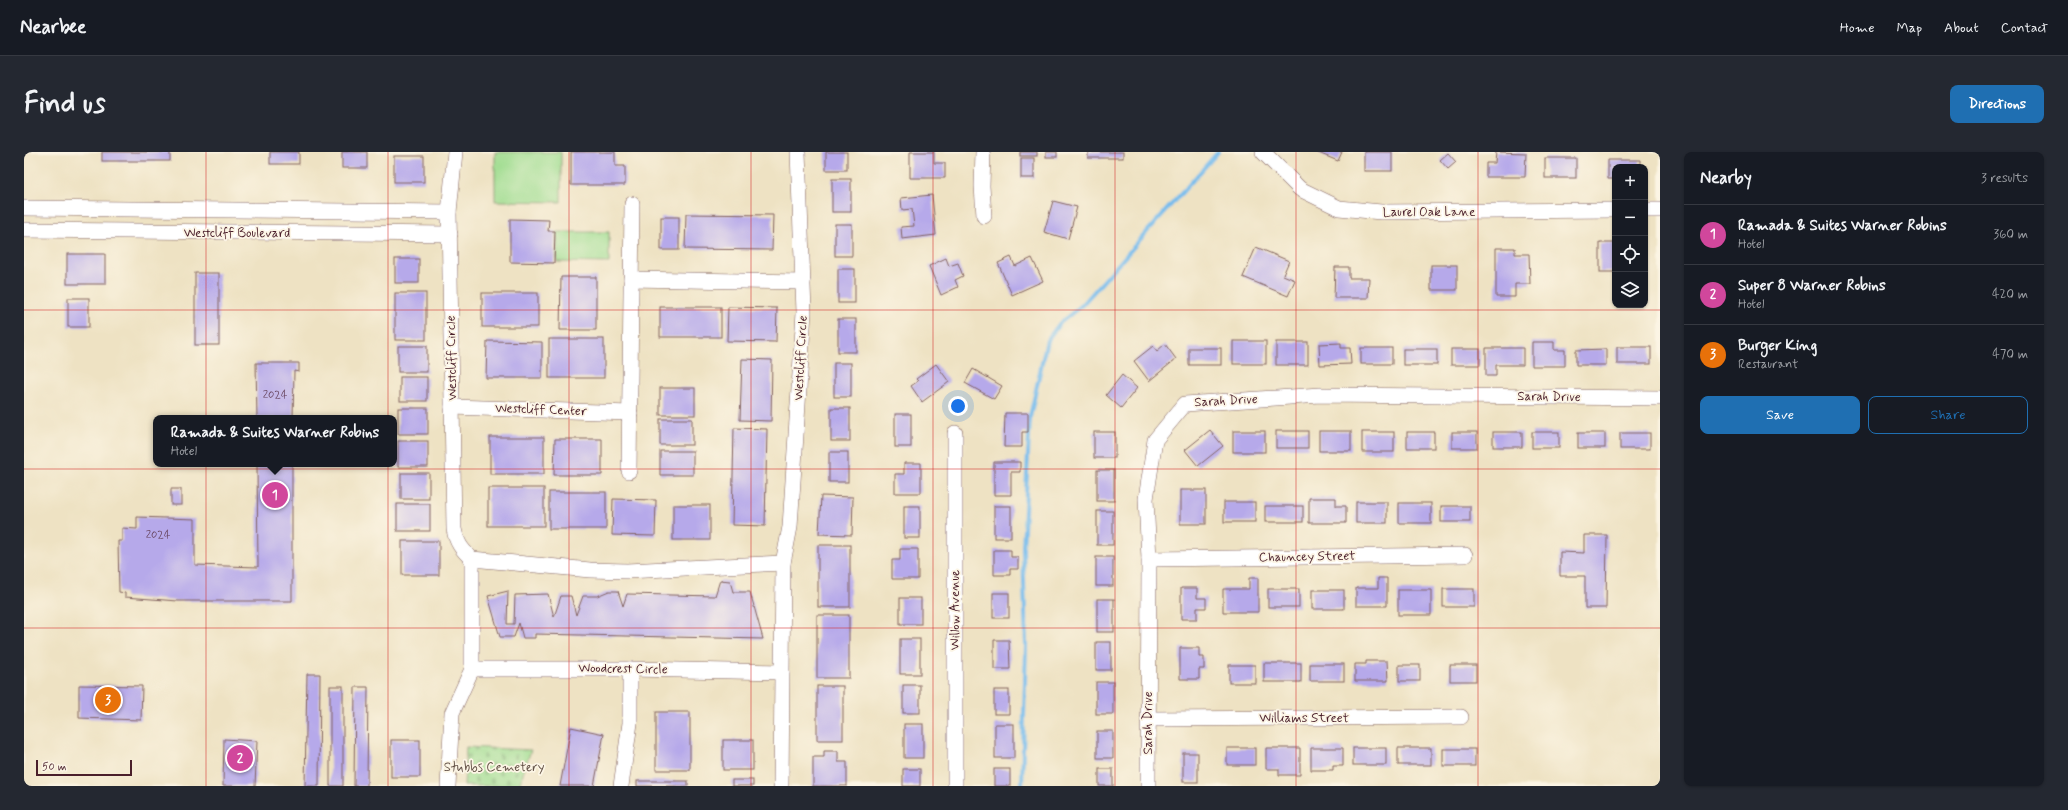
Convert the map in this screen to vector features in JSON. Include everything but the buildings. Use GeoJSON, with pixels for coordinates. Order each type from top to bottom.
{"type":"FeatureCollection","features":[{"type":"Feature","properties":{"kind":"street","name":"Westcliff Circle"},"geometry":{"type":"LineString","coordinates":[[455,152],[449,212],[455,538],[463,551],[472,559]]}},
{"type":"Feature","properties":{"kind":"street","name":"Westcliff Circle"},"geometry":{"type":"LineString","coordinates":[[782,672],[783,563],[790,527],[804,312],[798,152]]}},
{"type":"Feature","properties":{"kind":"street"},"geometry":{"type":"LineString","coordinates":[[983,152],[982,186],[984,216]]}},
{"type":"Feature","properties":{"kind":"street","name":"Laurel Oak Lane"},"geometry":{"type":"LineString","coordinates":[[1263,152],[1300,189],[1339,208],[1381,212],[1612,210]]}},
{"type":"Feature","properties":{"kind":"street"},"geometry":{"type":"LineString","coordinates":[[629,471],[632,204]]}},
{"type":"Feature","properties":{"kind":"street","name":"Westcliff Boulevard"},"geometry":{"type":"LineString","coordinates":[[24,208],[449,212]]}},
{"type":"Feature","properties":{"kind":"street"},"geometry":{"type":"LineString","coordinates":[[1648,210],[1660,210]]}},
{"type":"Feature","properties":{"kind":"street","name":"Westcliff Boulevard"},"geometry":{"type":"LineString","coordinates":[[24,230],[450,234]]}},
{"type":"Feature","properties":{"kind":"street"},"geometry":{"type":"LineString","coordinates":[[631,279],[802,282]]}},
{"type":"Feature","properties":{"kind":"street","name":"Sarah Drive"},"geometry":{"type":"LineString","coordinates":[[1148,786],[1149,559],[1146,499],[1155,440],[1185,404],[1320,394],[1660,398]]}},
{"type":"Feature","properties":{"kind":"street","name":"Westcliff Center"},"geometry":{"type":"LineString","coordinates":[[452,407],[630,413]]}},
{"type":"Feature","properties":{"kind":"street","name":"Willow Avenue"},"geometry":{"type":"LineString","coordinates":[[955,433],[955,786]]}},
{"type":"Feature","properties":{"kind":"street","name":"Chauncey Street"},"geometry":{"type":"LineString","coordinates":[[1149,559],[1465,555]]}},
{"type":"Feature","properties":{"kind":"street"},"geometry":{"type":"LineString","coordinates":[[448,786],[452,713],[472,669],[472,559],[590,570],[627,571],[783,563]]}},
{"type":"Feature","properties":{"kind":"street","name":"Woodcrest Circle"},"geometry":{"type":"LineString","coordinates":[[472,669],[630,669],[782,672]]}},
{"type":"Feature","properties":{"kind":"street"},"geometry":{"type":"LineString","coordinates":[[621,786],[630,723],[630,669]]}},
{"type":"Feature","properties":{"kind":"street"},"geometry":{"type":"LineString","coordinates":[[781,786],[782,672]]}},
{"type":"Feature","properties":{"kind":"street","name":"Williams Street"},"geometry":{"type":"LineString","coordinates":[[1148,719],[1461,717]]}},
{"type":"Feature","properties":{"kind":"green space"},"geometry":{"type":"Polygon","coordinates":[[[495,152],[561,152],[561,202],[495,201],[495,152]]]}},
{"type":"Feature","properties":{"kind":"green space"},"geometry":{"type":"Polygon","coordinates":[[[557,232],[609,232],[609,263],[557,262],[557,232]]]}},
{"type":"Feature","properties":{"kind":"green space","name":"Stubbs Cemetery"},"geometry":{"type":"Polygon","coordinates":[[[466,747],[531,750],[519,786],[464,786],[466,747]]]}},
{"type":"Feature","properties":{"kind":"waterway"},"geometry":{"type":"LineString","coordinates":[[1022,786],[1026,645],[1023,549],[1030,417],[1047,340],[1060,323],[1082,305],[1218,152]]}},
{"type":"Feature","properties":{"kind":"place","name":"Ramada & Suites Warner Robins"},"geometry":{"type":"Point","coordinates":[275,495]}},
{"type":"Feature","properties":{"kind":"place","name":"Burger King"},"geometry":{"type":"Point","coordinates":[108,700]}},
{"type":"Feature","properties":{"kind":"place","name":"Super 8 Warner Robins"},"geometry":{"type":"Point","coordinates":[240,758]}}]}
